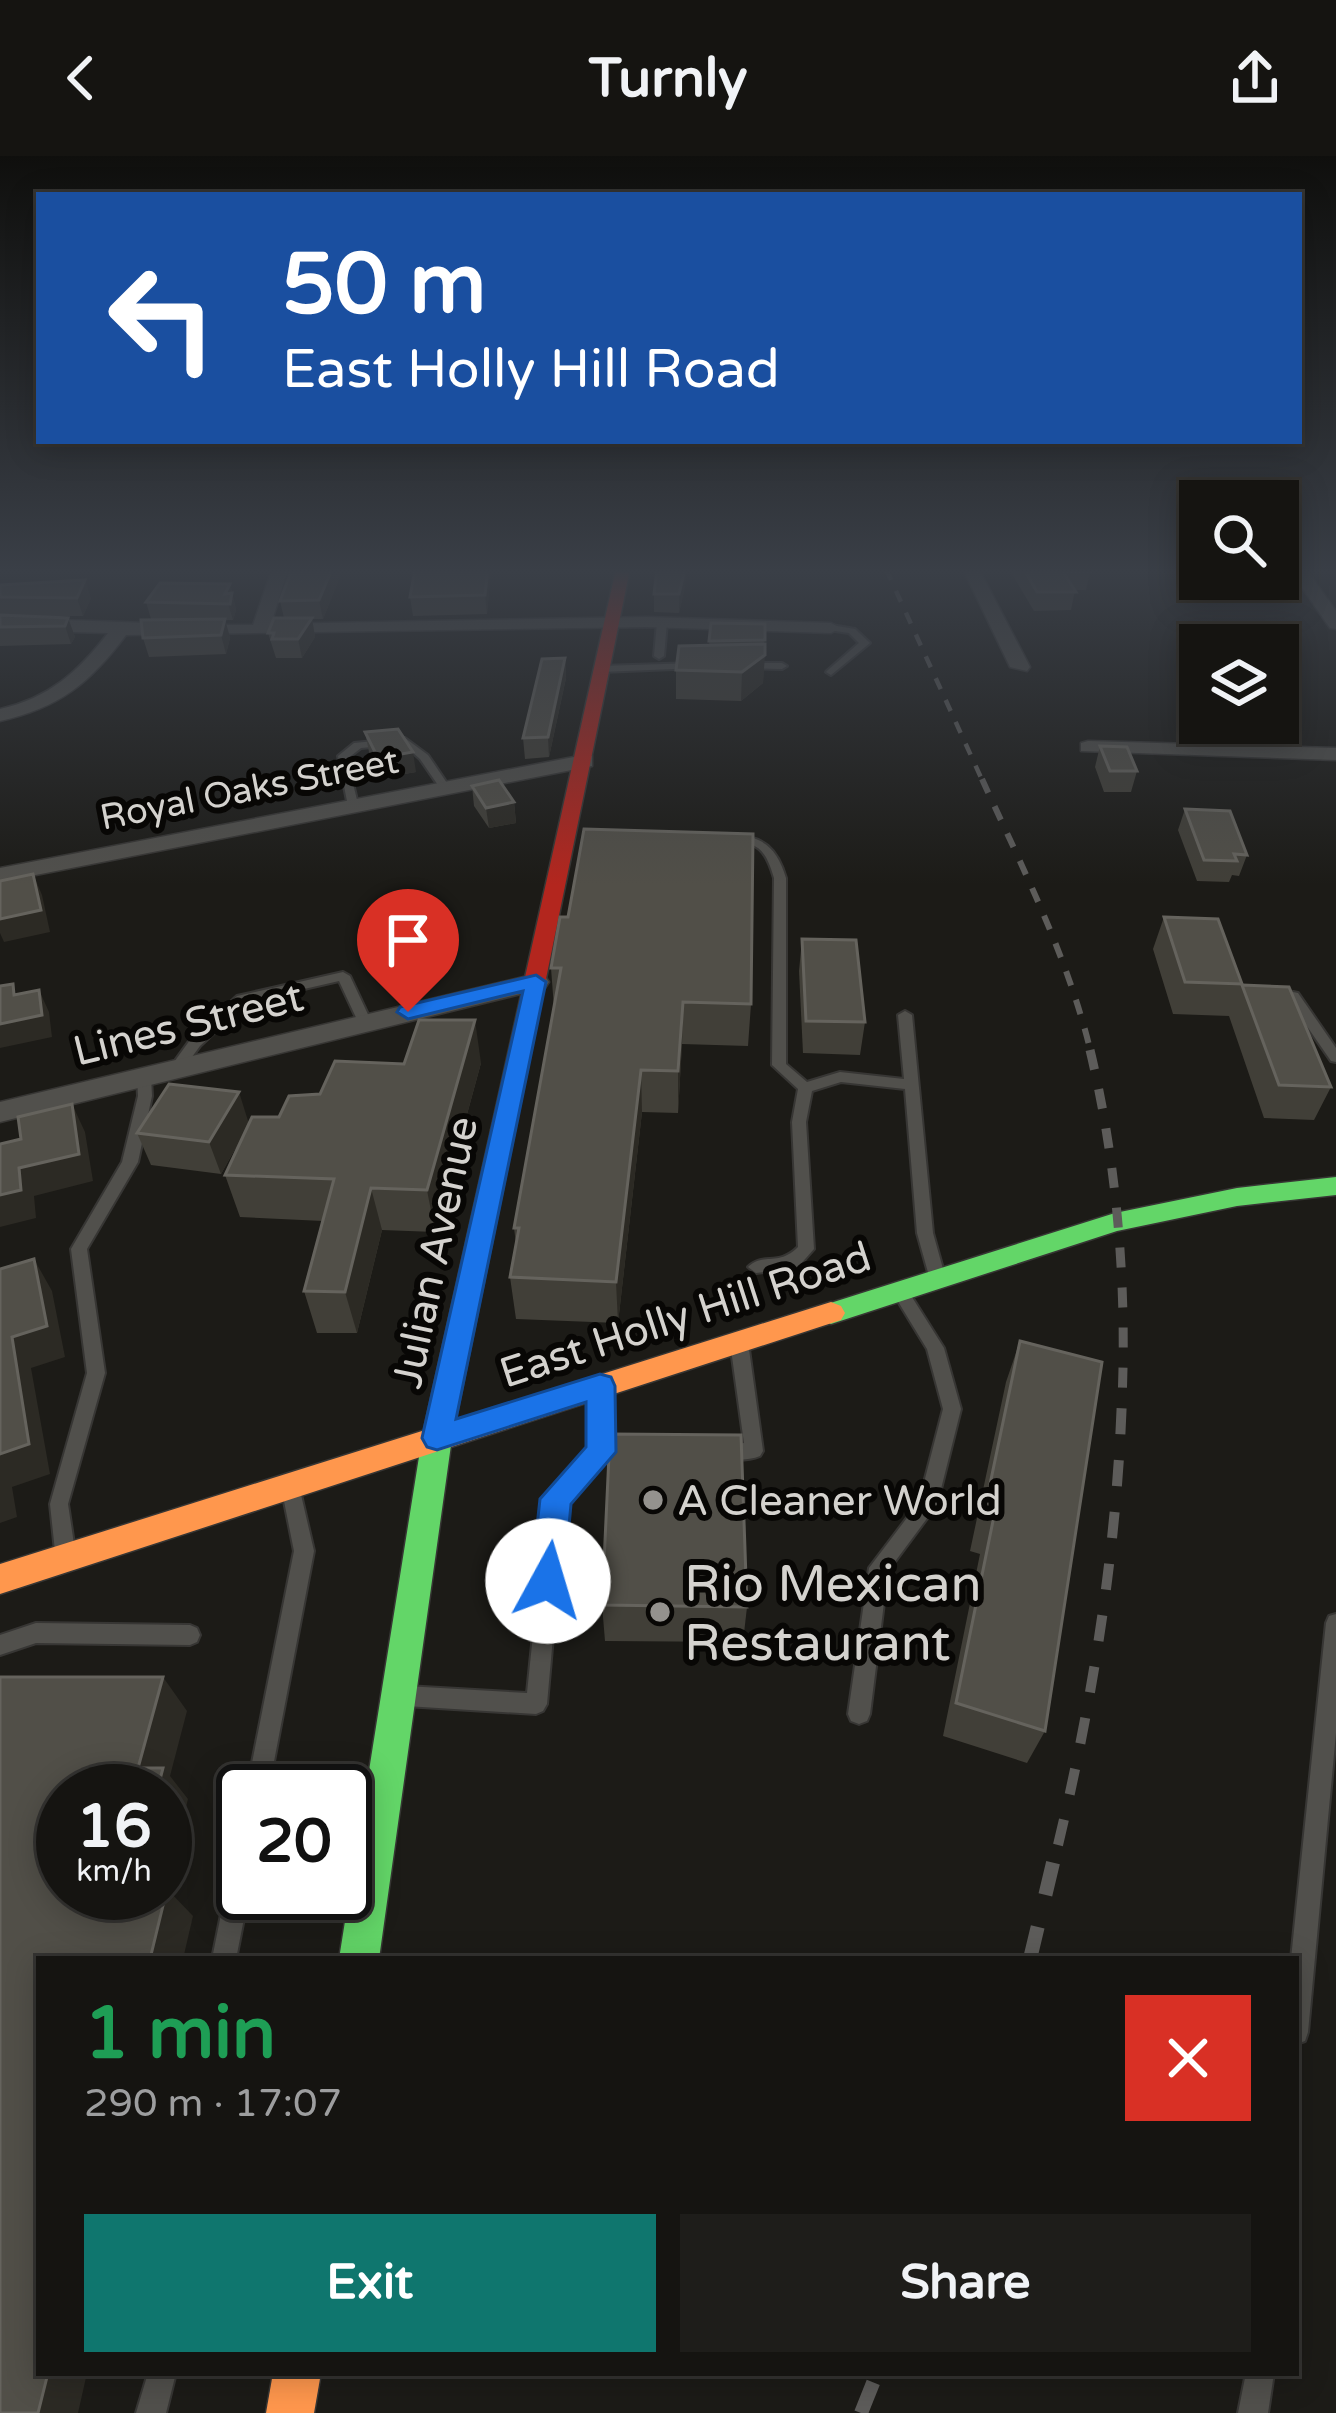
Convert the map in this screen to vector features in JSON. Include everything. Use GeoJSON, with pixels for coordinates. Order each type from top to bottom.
{"type":"FeatureCollection","features":[{"type":"Feature","properties":{"kind":"street"},"geometry":{"type":"LineString","coordinates":[[0,715],[37,707],[68,692],[83,674]]}},
{"type":"Feature","properties":{"kind":"street","name":"Julian Avenue"},"geometry":{"type":"LineString","coordinates":[[359,1956],[437,1438],[536,982],[573,847],[600,674]]}},
{"type":"Feature","properties":{"kind":"street"},"geometry":{"type":"LineString","coordinates":[[1088,747],[1336,754]]}},
{"type":"Feature","properties":{"kind":"street","name":"Royal Oaks Street"},"geometry":{"type":"LineString","coordinates":[[0,875],[584,761]]}},
{"type":"Feature","properties":{"kind":"street","name":"Lines Street"},"geometry":{"type":"LineString","coordinates":[[0,1112],[536,982]]}},
{"type":"Feature","properties":{"kind":"street","name":"East Holly Hill Road"},"geometry":{"type":"LineString","coordinates":[[0,1579],[1115,1222],[1237,1196],[1329,1186]]}},
{"type":"Feature","properties":{"kind":"street"},"geometry":{"type":"LineString","coordinates":[[290,2413],[296,2376]]}},
{"type":"Feature","properties":{"kind":"lane"},"geometry":{"type":"LineString","coordinates":[[352,804],[342,758],[358,745],[405,742],[424,757],[444,786]]}},
{"type":"Feature","properties":{"kind":"lane"},"geometry":{"type":"LineString","coordinates":[[725,836],[758,838],[773,852],[780,878],[779,1065],[805,1088]]}},
{"type":"Feature","properties":{"kind":"lane"},"geometry":{"type":"LineString","coordinates":[[176,1069],[195,1043],[242,999],[343,976],[365,1022]]}},
{"type":"Feature","properties":{"kind":"lane"},"geometry":{"type":"LineString","coordinates":[[1293,996],[1336,1058]]}},
{"type":"Feature","properties":{"kind":"lane"},"geometry":{"type":"LineString","coordinates":[[905,1015],[925,1233],[937,1276]]}},
{"type":"Feature","properties":{"kind":"lane"},"geometry":{"type":"LineString","coordinates":[[66,1557],[59,1504],[96,1373],[79,1249],[130,1162],[145,1096],[144,1077]]}},
{"type":"Feature","properties":{"kind":"lane"},"geometry":{"type":"LineString","coordinates":[[805,1088],[840,1078],[912,1085]]}},
{"type":"Feature","properties":{"kind":"lane"},"geometry":{"type":"LineString","coordinates":[[756,1267],[792,1263],[806,1249],[799,1121],[805,1088]]}},
{"type":"Feature","properties":{"kind":"lane"},"geometry":{"type":"LineString","coordinates":[[1329,1186],[1336,1212]]}},
{"type":"Feature","properties":{"kind":"lane"},"geometry":{"type":"LineString","coordinates":[[859,1714],[879,1568],[928,1505],[952,1409],[935,1348],[898,1289]]}},
{"type":"Feature","properties":{"kind":"lane"},"geometry":{"type":"LineString","coordinates":[[710,1451],[754,1450],[739,1341]]}},
{"type":"Feature","properties":{"kind":"lane"},"geometry":{"type":"LineString","coordinates":[[399,1695],[536,1704],[556,1499],[612,1452],[600,1386]]}},
{"type":"Feature","properties":{"kind":"lane"},"geometry":{"type":"LineString","coordinates":[[262,1764],[304,1551],[290,1486]]}},
{"type":"Feature","properties":{"kind":"lane"},"geometry":{"type":"LineString","coordinates":[[1299,2001],[1336,1623]]}},
{"type":"Feature","properties":{"kind":"lane"},"geometry":{"type":"LineString","coordinates":[[0,1645],[36,1633],[190,1635]]}},
{"type":"Feature","properties":{"kind":"lane"},"geometry":{"type":"LineString","coordinates":[[372,1787],[385,1787]]}},
{"type":"Feature","properties":{"kind":"lane"},"geometry":{"type":"LineString","coordinates":[[225,1956],[232,1920]]}},
{"type":"Feature","properties":{"kind":"lane"},"geometry":{"type":"LineString","coordinates":[[151,2413],[161,2376]]}},
{"type":"Feature","properties":{"kind":"lane"},"geometry":{"type":"LineString","coordinates":[[1253,2413],[1259,2376]]}},
{"type":"Feature","properties":{"kind":"building"},"geometry":{"type":"Polygon","coordinates":[[[538,674],[561,674],[548,737],[523,738],[538,674]]]}},
{"type":"Feature","properties":{"kind":"building"},"geometry":{"type":"Polygon","coordinates":[[[398,729],[413,752],[378,758],[365,732],[398,729]]]}},
{"type":"Feature","properties":{"kind":"building"},"geometry":{"type":"Polygon","coordinates":[[[1100,746],[1127,747],[1137,771],[1110,771],[1100,746]]]}},
{"type":"Feature","properties":{"kind":"building"},"geometry":{"type":"Polygon","coordinates":[[[499,780],[514,802],[486,808],[472,786],[499,780]]]}},
{"type":"Feature","properties":{"kind":"building"},"geometry":{"type":"Polygon","coordinates":[[[1185,809],[1230,811],[1247,855],[1234,854],[1237,861],[1204,860],[1185,809]]]}},
{"type":"Feature","properties":{"kind":"building"},"geometry":{"type":"Polygon","coordinates":[[[584,829],[753,834],[751,1004],[683,1002],[678,1071],[641,1070],[616,1282],[510,1277],[519,1228],[514,1228],[561,968],[551,968],[560,917],[568,917],[584,829]]]}},
{"type":"Feature","properties":{"kind":"building"},"geometry":{"type":"Polygon","coordinates":[[[33,874],[41,910],[0,919],[0,881],[33,874]]]}},
{"type":"Feature","properties":{"kind":"building"},"geometry":{"type":"Polygon","coordinates":[[[1164,917],[1218,919],[1242,984],[1185,982],[1164,917]]]}},
{"type":"Feature","properties":{"kind":"building"},"geometry":{"type":"Polygon","coordinates":[[[802,939],[856,940],[865,1022],[806,1021],[802,939]]]}},
{"type":"Feature","properties":{"kind":"building"},"geometry":{"type":"Polygon","coordinates":[[[13,984],[14,995],[39,990],[42,1015],[0,1024],[0,986],[13,984]]]}},
{"type":"Feature","properties":{"kind":"building"},"geometry":{"type":"Polygon","coordinates":[[[1242,985],[1289,987],[1331,1087],[1279,1085],[1242,985]]]}},
{"type":"Feature","properties":{"kind":"building"},"geometry":{"type":"Polygon","coordinates":[[[419,1020],[475,1020],[427,1190],[371,1188],[345,1292],[304,1291],[334,1179],[225,1175],[252,1117],[279,1117],[289,1096],[320,1094],[335,1061],[404,1064],[419,1020]]]}},
{"type":"Feature","properties":{"kind":"building"},"geometry":{"type":"Polygon","coordinates":[[[169,1084],[239,1092],[209,1142],[137,1133],[169,1084]]]}},
{"type":"Feature","properties":{"kind":"building"},"geometry":{"type":"Polygon","coordinates":[[[72,1104],[79,1154],[19,1168],[21,1190],[0,1195],[0,1144],[21,1139],[18,1117],[72,1104]]]}},
{"type":"Feature","properties":{"kind":"building"},"geometry":{"type":"Polygon","coordinates":[[[34,1259],[47,1326],[12,1337],[29,1444],[0,1454],[0,1269],[34,1259]]]}},
{"type":"Feature","properties":{"kind":"building"},"geometry":{"type":"Polygon","coordinates":[[[1020,1341],[1102,1362],[1045,1731],[956,1703],[994,1516],[984,1513],[1020,1341]]]}},
{"type":"Feature","properties":{"kind":"building"},"geometry":{"type":"Polygon","coordinates":[[[610,1434],[741,1435],[747,1607],[602,1605],[610,1434]]]}},
{"type":"Feature","properties":{"kind":"building"},"geometry":{"type":"Polygon","coordinates":[[[0,1677],[163,1677],[139,1764],[36,1764],[36,1920],[159,1920],[151,1956],[36,1956],[36,2376],[47,2376],[38,2413],[0,2413],[0,1677]]]}},
{"type":"Feature","properties":{"kind":"railway"},"geometry":{"type":"LineString","coordinates":[[934,674],[983,782]]}},
{"type":"Feature","properties":{"kind":"railway"},"geometry":{"type":"LineString","coordinates":[[982,779],[1057,948],[1091,1053]]}},
{"type":"Feature","properties":{"kind":"railway"},"geometry":{"type":"LineString","coordinates":[[1090,1050],[1118,1224],[1122,1400]]}},
{"type":"Feature","properties":{"kind":"railway"},"geometry":{"type":"LineString","coordinates":[[1058,1845],[1101,1623],[1122,1397]]}},
{"type":"Feature","properties":{"kind":"railway"},"geometry":{"type":"LineString","coordinates":[[1031,1956],[1058,1842]]}},
{"type":"Feature","properties":{"kind":"railway"},"geometry":{"type":"LineString","coordinates":[[861,2413],[876,2376]]}},
{"type":"Feature","properties":{"kind":"traffic: fast"},"geometry":{"type":"LineString","coordinates":[[359,1956],[437,1438],[503,1130]]}},
{"type":"Feature","properties":{"kind":"traffic: fast"},"geometry":{"type":"LineString","coordinates":[[831,1313],[1115,1222],[1237,1197],[1336,1186]]}},
{"type":"Feature","properties":{"kind":"traffic: slow"},"geometry":{"type":"LineString","coordinates":[[0,1579],[831,1313]]}},
{"type":"Feature","properties":{"kind":"traffic: slow"},"geometry":{"type":"LineString","coordinates":[[290,2413],[296,2376]]}},
{"type":"Feature","properties":{"kind":"traffic: jam"},"geometry":{"type":"LineString","coordinates":[[503,1130],[600,674]]}},
{"type":"Feature","properties":{"kind":"place","name":"A Cleaner World"},"geometry":{"type":"Point","coordinates":[653,1500]}},
{"type":"Feature","properties":{"kind":"place","name":"Rio Mexican Restaurant"},"geometry":{"type":"Point","coordinates":[660,1612]}},
{"type":"Feature","properties":{"kind":"route"},"geometry":{"type":"LineString","coordinates":[[408,1012],[536,982],[437,1438],[600,1386],[601,1452],[556,1499],[548,1581]]}}]}
